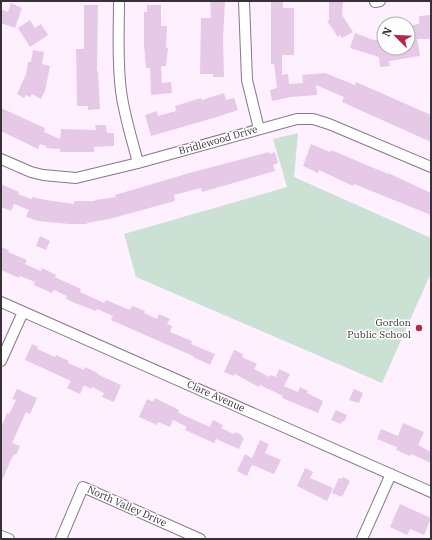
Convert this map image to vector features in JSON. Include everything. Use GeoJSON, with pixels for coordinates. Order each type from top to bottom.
{"type":"FeatureCollection","features":[{"type":"Feature","properties":{"kind":"street"},"geometry":{"type":"LineString","coordinates":[[119,1],[119,65],[121,91],[125,116],[138,163]]}},
{"type":"Feature","properties":{"kind":"street"},"geometry":{"type":"LineString","coordinates":[[244,1],[247,80],[259,129]]}},
{"type":"Feature","properties":{"kind":"street","name":"Bridlewood Drive"},"geometry":{"type":"LineString","coordinates":[[1,159],[31,172],[43,175],[76,178],[138,163],[297,119],[313,120],[329,124],[431,167]]}},
{"type":"Feature","properties":{"kind":"street","name":"Clare Avenue"},"geometry":{"type":"LineString","coordinates":[[1,302],[431,492]]}},
{"type":"Feature","properties":{"kind":"street"},"geometry":{"type":"LineString","coordinates":[[1,361],[23,312]]}},
{"type":"Feature","properties":{"kind":"street"},"geometry":{"type":"LineString","coordinates":[[362,539],[391,474]]}},
{"type":"Feature","properties":{"kind":"street","name":"North Valley Drive"},"geometry":{"type":"LineString","coordinates":[[61,539],[83,487],[200,539]]}},
{"type":"Feature","properties":{"kind":"street"},"geometry":{"type":"LineString","coordinates":[[1,536],[9,539]]}},
{"type":"Feature","properties":{"kind":"green space"},"geometry":{"type":"Polygon","coordinates":[[[298,133],[294,177],[431,238],[431,273],[382,383],[136,277],[124,234],[287,187],[273,139],[298,133]]]}},
{"type":"Feature","properties":{"kind":"building"},"geometry":{"type":"Polygon","coordinates":[[[210,1],[225,1],[223,38],[224,77],[213,77],[213,74],[200,74],[201,18],[211,18],[210,1]]]}},
{"type":"Feature","properties":{"kind":"building"},"geometry":{"type":"Polygon","coordinates":[[[271,1],[283,1],[283,8],[294,8],[294,55],[282,55],[282,75],[288,74],[289,84],[303,83],[302,75],[325,73],[355,85],[356,82],[431,115],[431,142],[342,102],[344,97],[316,85],[317,95],[291,97],[272,101],[270,90],[277,88],[274,64],[271,64],[271,1]]]}},
{"type":"Feature","properties":{"kind":"building"},"geometry":{"type":"Polygon","coordinates":[[[329,1],[343,1],[342,15],[353,32],[342,38],[340,35],[338,37],[327,21],[329,20],[329,1]]]}},
{"type":"Feature","properties":{"kind":"building"},"geometry":{"type":"Polygon","coordinates":[[[11,3],[22,8],[15,28],[1,23],[1,9],[8,12],[11,3]]]}},
{"type":"Feature","properties":{"kind":"building"},"geometry":{"type":"Polygon","coordinates":[[[84,5],[98,5],[97,71],[100,109],[88,110],[88,106],[77,106],[76,49],[84,49],[84,5]]]}},
{"type":"Feature","properties":{"kind":"building"},"geometry":{"type":"Polygon","coordinates":[[[147,5],[161,5],[161,26],[167,26],[166,48],[168,48],[166,66],[161,66],[162,83],[171,82],[172,93],[151,95],[150,68],[146,68],[144,45],[144,12],[147,12],[147,5]]]}},
{"type":"Feature","properties":{"kind":"building"},"geometry":{"type":"Polygon","coordinates":[[[431,15],[431,39],[417,39],[420,56],[389,61],[390,66],[380,67],[379,57],[350,48],[355,33],[376,40],[376,56],[416,56],[416,25],[419,24],[419,16],[431,15]]]}},
{"type":"Feature","properties":{"kind":"building"},"geometry":{"type":"Polygon","coordinates":[[[30,20],[35,28],[41,24],[48,35],[30,47],[18,28],[30,20]]]}},
{"type":"Feature","properties":{"kind":"building"},"geometry":{"type":"Polygon","coordinates":[[[33,50],[44,52],[42,64],[50,66],[45,91],[41,99],[32,94],[30,97],[26,95],[24,98],[17,94],[26,74],[28,62],[31,62],[33,50]]]}},
{"type":"Feature","properties":{"kind":"building"},"geometry":{"type":"Polygon","coordinates":[[[224,93],[226,100],[234,98],[238,110],[151,136],[145,115],[157,111],[158,116],[176,111],[175,106],[224,93]]]}},
{"type":"Feature","properties":{"kind":"building"},"geometry":{"type":"Polygon","coordinates":[[[1,108],[45,128],[44,132],[60,139],[61,129],[96,130],[95,125],[106,125],[107,133],[114,133],[114,146],[94,147],[94,152],[60,152],[60,149],[46,148],[46,146],[40,144],[38,149],[1,131],[1,108]]]}},
{"type":"Feature","properties":{"kind":"building"},"geometry":{"type":"Polygon","coordinates":[[[311,144],[330,152],[331,150],[388,173],[431,193],[431,215],[354,184],[353,186],[319,170],[318,173],[303,166],[311,144]]]}},
{"type":"Feature","properties":{"kind":"building"},"geometry":{"type":"Polygon","coordinates":[[[269,152],[269,154],[275,152],[278,163],[273,165],[275,171],[202,192],[201,188],[174,195],[175,201],[87,224],[38,221],[26,217],[29,210],[14,204],[11,211],[1,207],[1,184],[19,192],[18,194],[32,199],[32,197],[74,204],[74,201],[95,201],[116,197],[115,195],[193,172],[269,152]]]}},
{"type":"Feature","properties":{"kind":"building"},"geometry":{"type":"Polygon","coordinates":[[[40,236],[50,241],[46,250],[36,246],[40,236]]]}},
{"type":"Feature","properties":{"kind":"building"},"geometry":{"type":"Polygon","coordinates":[[[1,247],[9,250],[8,252],[27,260],[25,264],[41,271],[42,268],[56,275],[55,277],[81,289],[80,292],[104,303],[106,300],[130,310],[132,306],[145,311],[144,313],[157,319],[159,314],[170,319],[167,324],[172,326],[170,332],[192,341],[191,344],[215,354],[210,365],[111,320],[113,316],[97,309],[96,311],[75,303],[66,299],[67,296],[54,290],[52,293],[34,285],[35,282],[20,276],[19,278],[1,270],[1,247]]]}},
{"type":"Feature","properties":{"kind":"building"},"geometry":{"type":"Polygon","coordinates":[[[32,344],[38,347],[37,349],[55,357],[56,355],[69,361],[68,363],[84,370],[85,367],[121,385],[114,402],[102,397],[104,393],[92,387],[91,389],[84,385],[80,394],[67,388],[71,381],[25,360],[32,344]]]}},
{"type":"Feature","properties":{"kind":"building"},"geometry":{"type":"Polygon","coordinates":[[[234,350],[243,354],[242,357],[257,364],[254,369],[269,377],[270,375],[276,377],[279,369],[290,374],[284,386],[298,392],[300,387],[308,391],[307,393],[323,401],[318,413],[282,398],[283,396],[260,385],[259,387],[235,374],[234,376],[224,372],[234,350]]]}},
{"type":"Feature","properties":{"kind":"building"},"geometry":{"type":"Polygon","coordinates":[[[17,389],[37,398],[30,414],[26,412],[12,443],[20,446],[16,455],[14,454],[1,483],[1,428],[7,413],[9,414],[16,400],[12,399],[17,389]]]}},
{"type":"Feature","properties":{"kind":"building"},"geometry":{"type":"Polygon","coordinates":[[[354,389],[363,393],[359,403],[349,400],[354,389]]]}},
{"type":"Feature","properties":{"kind":"building"},"geometry":{"type":"Polygon","coordinates":[[[155,398],[179,410],[178,412],[181,414],[210,427],[213,420],[223,425],[221,428],[234,434],[235,432],[242,435],[241,436],[244,438],[239,449],[216,439],[214,443],[185,430],[187,427],[173,420],[170,427],[158,422],[157,425],[139,417],[147,399],[153,402],[155,398]]]}},
{"type":"Feature","properties":{"kind":"building"},"geometry":{"type":"Polygon","coordinates":[[[336,410],[347,415],[344,422],[342,421],[341,424],[331,420],[336,410]]]}},
{"type":"Feature","properties":{"kind":"building"},"geometry":{"type":"Polygon","coordinates":[[[403,423],[424,432],[418,445],[431,452],[431,463],[411,454],[410,456],[396,450],[397,447],[377,439],[381,429],[398,436],[403,423]]]}},
{"type":"Feature","properties":{"kind":"building"},"geometry":{"type":"Polygon","coordinates":[[[260,440],[269,444],[265,453],[281,460],[274,474],[252,465],[247,476],[237,471],[245,454],[252,458],[260,440]]]}},
{"type":"Feature","properties":{"kind":"building"},"geometry":{"type":"Polygon","coordinates":[[[305,468],[313,472],[310,478],[333,488],[327,501],[297,486],[305,468]]]}},
{"type":"Feature","properties":{"kind":"building"},"geometry":{"type":"Polygon","coordinates":[[[343,477],[350,481],[342,497],[332,493],[339,478],[342,479],[343,477]]]}},
{"type":"Feature","properties":{"kind":"building"},"geometry":{"type":"Polygon","coordinates":[[[400,504],[431,518],[424,535],[410,529],[407,535],[390,527],[400,504]]]}},
{"type":"Feature","properties":{"kind":"place","name":"Gordon Public School"},"geometry":{"type":"Point","coordinates":[419,328]}}]}
